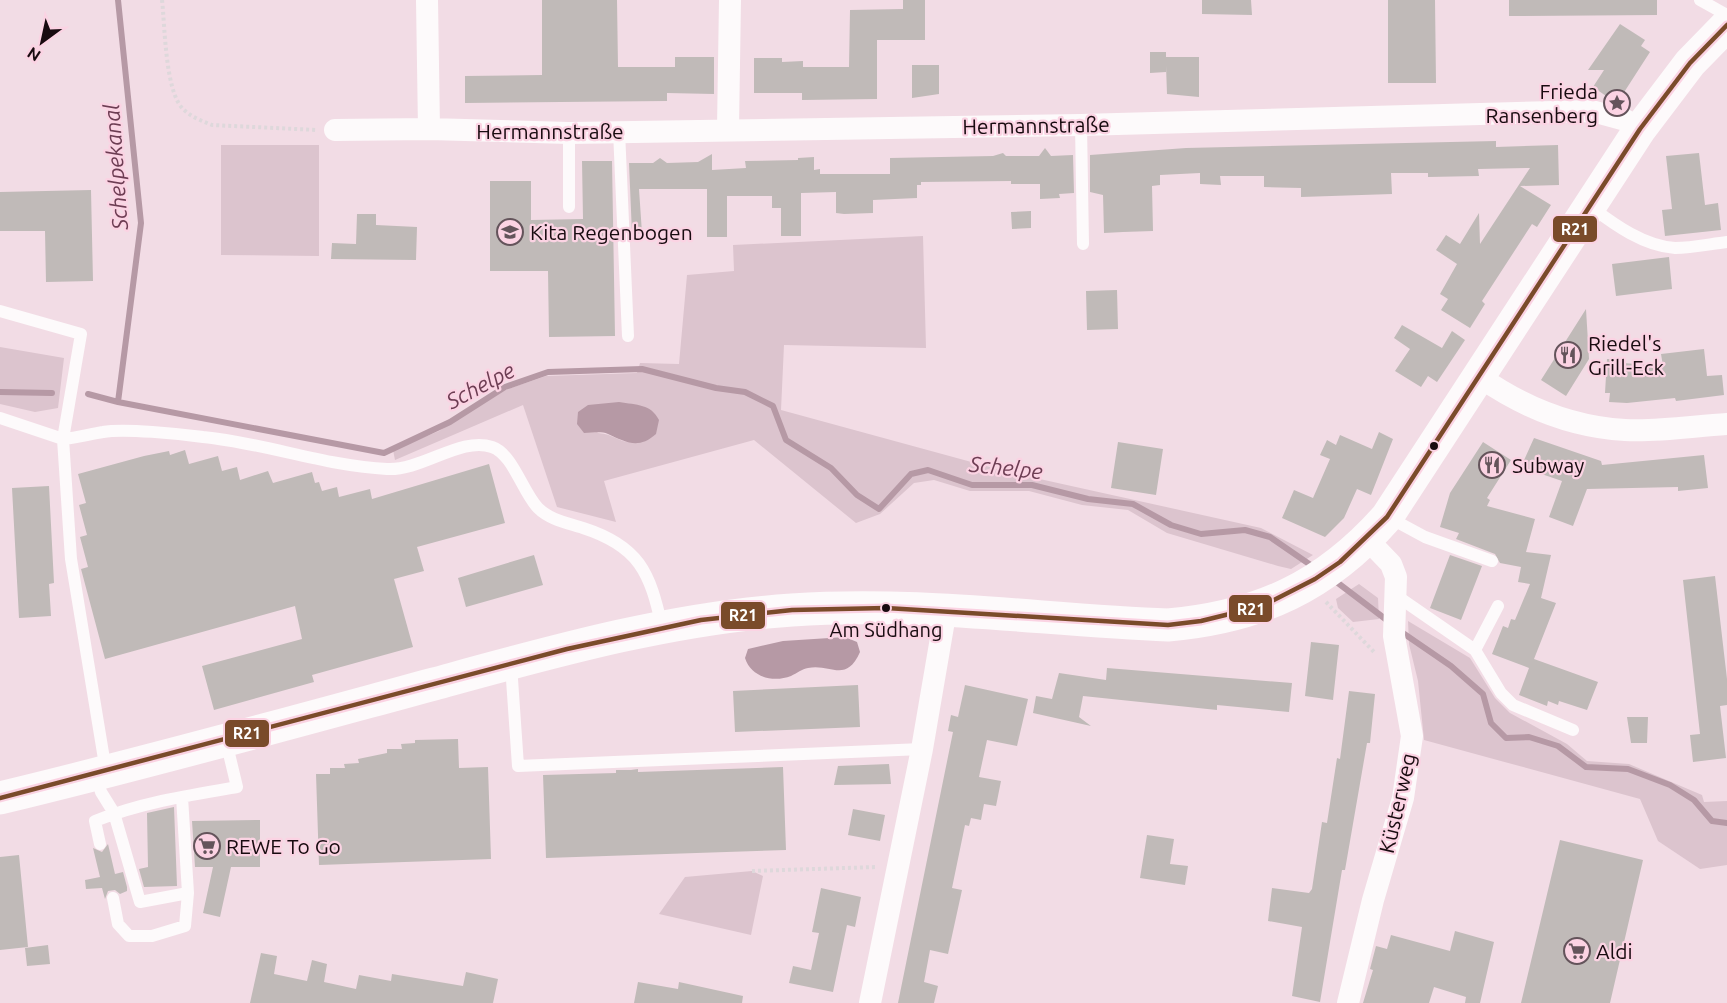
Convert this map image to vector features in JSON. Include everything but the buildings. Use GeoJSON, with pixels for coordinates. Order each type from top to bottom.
{"type":"FeatureCollection","features":[{"type":"Feature","properties":{"kind":"main road"},"geometry":{"type":"LineString","coordinates":[[0,798],[510,663],[662,628],[789,610],[874,606],[1168,625],[1204,622],[1240,614],[1323,583],[1377,528],[1480,377],[1640,129],[1690,63],[1724,30]]}},
{"type":"Feature","properties":{"kind":"street"},"geometry":{"type":"LineString","coordinates":[[427,0],[429,129]]}},
{"type":"Feature","properties":{"kind":"street"},"geometry":{"type":"LineString","coordinates":[[728,128],[730,0]]}},
{"type":"Feature","properties":{"kind":"street","name":"Hermannstraße"},"geometry":{"type":"LineString","coordinates":[[335,130],[429,129],[569,133],[728,128],[1081,125],[1592,111],[1617,118],[1640,129]]}},
{"type":"Feature","properties":{"kind":"street"},"geometry":{"type":"LineString","coordinates":[[1480,377],[1536,409],[1586,426],[1627,431],[1727,425]]}},
{"type":"Feature","properties":{"kind":"street","name":"Küsterweg"},"geometry":{"type":"LineString","coordinates":[[1348,1003],[1409,767],[1412,736],[1394,636],[1396,577],[1377,528]]}},
{"type":"Feature","properties":{"kind":"street"},"geometry":{"type":"LineString","coordinates":[[870,1003],[922,749],[946,609]]}},
{"type":"Feature","properties":{"kind":"lane"},"geometry":{"type":"LineString","coordinates":[[1700,0],[1724,30]]}},
{"type":"Feature","properties":{"kind":"lane"},"geometry":{"type":"LineString","coordinates":[[1081,125],[1083,244]]}},
{"type":"Feature","properties":{"kind":"lane"},"geometry":{"type":"LineString","coordinates":[[619,131],[628,336]]}},
{"type":"Feature","properties":{"kind":"lane"},"geometry":{"type":"LineString","coordinates":[[569,133],[569,207]]}},
{"type":"Feature","properties":{"kind":"lane"},"geometry":{"type":"LineString","coordinates":[[1590,207],[1632,235],[1656,244],[1675,248],[1727,242]]}},
{"type":"Feature","properties":{"kind":"lane"},"geometry":{"type":"LineString","coordinates":[[0,311],[81,334],[63,439],[71,559],[101,773],[101,792],[114,813],[140,902],[188,893]]}},
{"type":"Feature","properties":{"kind":"lane"},"geometry":{"type":"LineString","coordinates":[[0,418],[63,439],[105,431],[205,437],[388,470],[414,467],[476,444],[494,447],[511,465],[538,508],[556,520],[614,539],[638,557],[658,608],[662,628]]}},
{"type":"Feature","properties":{"kind":"lane"},"geometry":{"type":"LineString","coordinates":[[1377,528],[1425,537],[1492,561]]}},
{"type":"Feature","properties":{"kind":"lane"},"geometry":{"type":"LineString","coordinates":[[1394,600],[1475,650],[1501,693],[1513,705],[1573,730]]}},
{"type":"Feature","properties":{"kind":"lane"},"geometry":{"type":"LineString","coordinates":[[1475,650],[1498,606]]}},
{"type":"Feature","properties":{"kind":"lane"},"geometry":{"type":"LineString","coordinates":[[510,663],[518,766],[922,749]]}},
{"type":"Feature","properties":{"kind":"lane"},"geometry":{"type":"LineString","coordinates":[[100,844],[95,821],[114,813],[237,787],[226,740]]}},
{"type":"Feature","properties":{"kind":"lane"},"geometry":{"type":"LineString","coordinates":[[113,898],[118,924],[129,936],[152,936],[185,926],[188,893],[182,797]]}},
{"type":"Feature","properties":{"kind":"path"},"geometry":{"type":"LineString","coordinates":[[162,0],[173,91],[182,109],[212,125],[335,130]]}},
{"type":"Feature","properties":{"kind":"path"},"geometry":{"type":"LineString","coordinates":[[1323,583],[1402,682]]}},
{"type":"Feature","properties":{"kind":"path"},"geometry":{"type":"LineString","coordinates":[[752,871],[898,866]]}},
{"type":"Feature","properties":{"kind":"shaded area"},"geometry":{"type":"Polygon","coordinates":[[[221,145],[319,145],[319,256],[221,255],[221,145]]]}},
{"type":"Feature","properties":{"kind":"shaded area"},"geometry":{"type":"Polygon","coordinates":[[[923,236],[926,348],[784,345],[781,410],[1008,472],[1261,528],[1313,555],[1291,569],[1167,533],[1128,510],[1082,505],[1029,491],[970,491],[934,480],[914,483],[880,514],[856,523],[754,440],[604,481],[616,522],[557,507],[523,405],[395,460],[393,450],[439,431],[505,390],[546,376],[637,373],[640,363],[679,364],[687,275],[734,271],[733,245],[923,236]],[[579,412],[598,433],[624,441],[644,441],[579,412]]]}},
{"type":"Feature","properties":{"kind":"shaded area"},"geometry":{"type":"Polygon","coordinates":[[[0,347],[64,358],[58,408],[35,412],[0,404],[0,347]]]}},
{"type":"Feature","properties":{"kind":"shaded area"},"geometry":{"type":"Polygon","coordinates":[[[619,402],[643,406],[652,411],[659,420],[656,434],[643,442],[632,443],[605,433],[584,433],[577,424],[578,412],[588,405],[619,402]]]}},
{"type":"Feature","properties":{"kind":"shaded area"},"geometry":{"type":"Polygon","coordinates":[[[1359,584],[1378,598],[1379,619],[1353,622],[1338,608],[1336,599],[1359,584]]]}},
{"type":"Feature","properties":{"kind":"shaded area"},"geometry":{"type":"Polygon","coordinates":[[[1408,621],[1470,658],[1495,698],[1510,713],[1567,744],[1587,761],[1629,764],[1702,795],[1704,802],[1727,801],[1727,865],[1700,869],[1658,841],[1640,799],[1424,740],[1418,681],[1409,644],[1408,621]]]}},
{"type":"Feature","properties":{"kind":"shaded area"},"geometry":{"type":"Polygon","coordinates":[[[845,637],[857,642],[860,652],[855,662],[843,670],[808,668],[791,676],[777,679],[757,674],[745,658],[748,649],[783,641],[845,637]]]}},
{"type":"Feature","properties":{"kind":"shaded area"},"geometry":{"type":"Polygon","coordinates":[[[752,871],[763,876],[751,935],[659,914],[685,877],[752,871]]]}},
{"type":"Feature","properties":{"kind":"waterway","name":"Schelpekanal"},"geometry":{"type":"LineString","coordinates":[[118,0],[141,223],[118,402]]}},
{"type":"Feature","properties":{"kind":"waterway","name":"Schelpe"},"geometry":{"type":"LineString","coordinates":[[88,394],[118,402],[384,453],[450,422],[505,387],[548,372],[642,369],[716,388],[745,392],[773,406],[786,440],[831,468],[857,495],[879,509],[911,474],[928,470],[972,485],[1032,485],[1088,499],[1133,504],[1171,525],[1201,534],[1245,530],[1270,537],[1315,568]]}},
{"type":"Feature","properties":{"kind":"waterway"},"geometry":{"type":"LineString","coordinates":[[0,392],[52,393]]}},
{"type":"Feature","properties":{"kind":"waterway","name":"Schelpe"},"geometry":{"type":"LineString","coordinates":[[1334,580],[1388,621]]}},
{"type":"Feature","properties":{"kind":"waterway","name":"Schelpe"},"geometry":{"type":"LineString","coordinates":[[1400,631],[1451,666],[1483,694],[1491,723],[1506,738],[1529,737],[1558,746],[1586,767],[1628,769],[1670,785],[1694,800],[1712,821],[1727,823]]}},
{"type":"Feature","properties":{"kind":"transit line","name":"R21"},"geometry":{"type":"LineString","coordinates":[[0,798],[567,649],[701,620],[792,610],[886,608],[1168,625],[1201,621],[1262,606],[1315,579],[1340,562],[1387,517],[1640,129],[1690,63],[1727,25]]}},
{"type":"Feature","properties":{"kind":"place","name":"Frieda Ransenberg"},"geometry":{"type":"Point","coordinates":[1617,103]}},
{"type":"Feature","properties":{"kind":"place","name":"Kita Regenbogen"},"geometry":{"type":"Point","coordinates":[510,232]}},
{"type":"Feature","properties":{"kind":"place","name":"Riedel's Grill-Eck"},"geometry":{"type":"Point","coordinates":[1568,355]}},
{"type":"Feature","properties":{"kind":"place","name":"Subway"},"geometry":{"type":"Point","coordinates":[1492,465]}},
{"type":"Feature","properties":{"kind":"place","name":"Am Südhang"},"geometry":{"type":"Point","coordinates":[886,608]}},
{"type":"Feature","properties":{"kind":"place","name":"REWE To Go"},"geometry":{"type":"Point","coordinates":[207,846]}},
{"type":"Feature","properties":{"kind":"place","name":"Aldi"},"geometry":{"type":"Point","coordinates":[1577,951]}}]}
